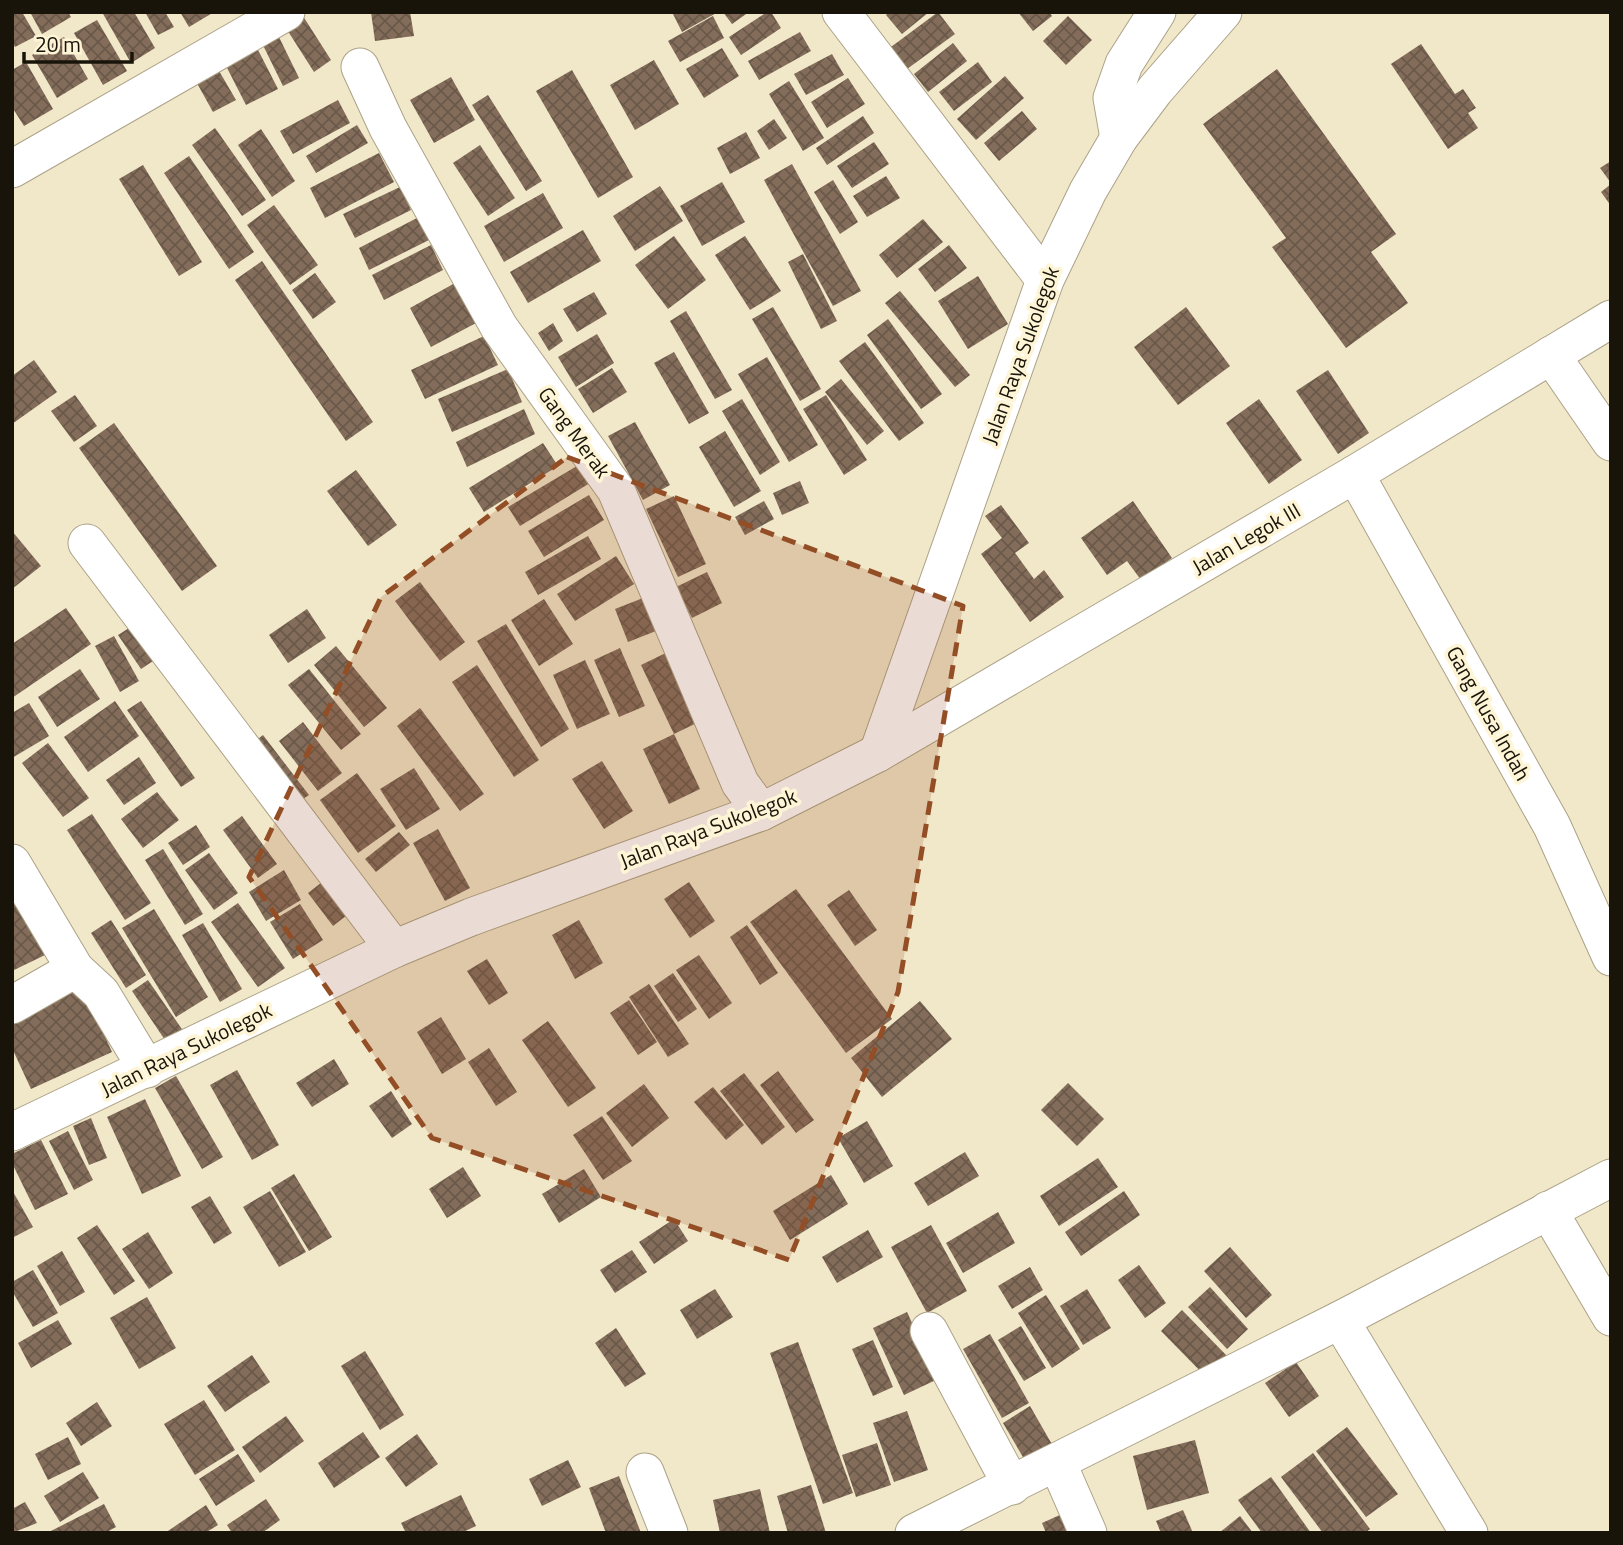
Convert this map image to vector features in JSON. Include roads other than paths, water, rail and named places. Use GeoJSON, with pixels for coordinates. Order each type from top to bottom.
{"type":"FeatureCollection","features":[{"type":"Feature","properties":{"kind":"street"},"geometry":{"type":"LineString","coordinates":[[12,169],[286,12]]}},
{"type":"Feature","properties":{"kind":"street"},"geometry":{"type":"LineString","coordinates":[[841,12],[1045,280]]}},
{"type":"Feature","properties":{"kind":"street"},"geometry":{"type":"LineString","coordinates":[[1119,138],[1112,98],[1124,64],[1157,12]]}},
{"type":"Feature","properties":{"kind":"street","name":"Jalan Raya Sukolegok"},"geometry":{"type":"LineString","coordinates":[[12,1132],[394,949],[471,917],[761,812],[878,754],[1045,280],[1088,191],[1119,138],[1155,90],[1223,12]]}},
{"type":"Feature","properties":{"kind":"street","name":"Gang Merak"},"geometry":{"type":"LineString","coordinates":[[360,66],[388,128],[499,327],[616,490],[740,783],[761,812]]}},
{"type":"Feature","properties":{"kind":"street","name":"Jalan Legok III"},"geometry":{"type":"LineString","coordinates":[[878,754],[1355,474],[1611,319]]}},
{"type":"Feature","properties":{"kind":"street"},"geometry":{"type":"LineString","coordinates":[[1551,355],[1611,442]]}},
{"type":"Feature","properties":{"kind":"street","name":"Gang Nusa Indah"},"geometry":{"type":"LineString","coordinates":[[1355,474],[1552,826],[1611,957]]}},
{"type":"Feature","properties":{"kind":"street"},"geometry":{"type":"LineString","coordinates":[[87,543],[394,949]]}},
{"type":"Feature","properties":{"kind":"street"},"geometry":{"type":"LineString","coordinates":[[12,863],[75,969],[101,993],[147,1069]]}},
{"type":"Feature","properties":{"kind":"street"},"geometry":{"type":"LineString","coordinates":[[12,1005],[75,969]]}},
{"type":"Feature","properties":{"kind":"street"},"geometry":{"type":"LineString","coordinates":[[914,1533],[1340,1320],[1611,1178]]}},
{"type":"Feature","properties":{"kind":"street"},"geometry":{"type":"LineString","coordinates":[[1548,1210],[1611,1317]]}},
{"type":"Feature","properties":{"kind":"street"},"geometry":{"type":"LineString","coordinates":[[1340,1320],[1469,1533]]}},
{"type":"Feature","properties":{"kind":"street"},"geometry":{"type":"LineString","coordinates":[[929,1331],[1012,1486]]}},
{"type":"Feature","properties":{"kind":"street"},"geometry":{"type":"LineString","coordinates":[[1057,1462],[1088,1533]]}},
{"type":"Feature","properties":{"kind":"street"},"geometry":{"type":"LineString","coordinates":[[645,1472],[669,1533]]}}]}
